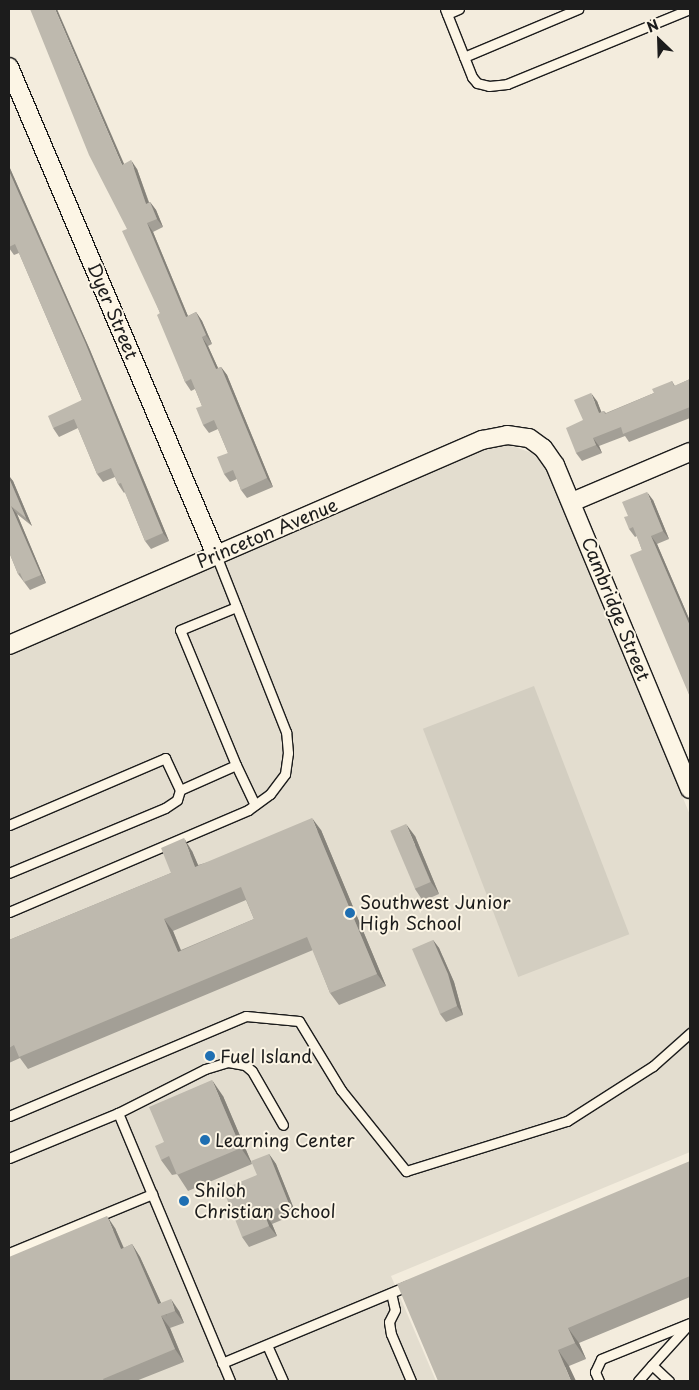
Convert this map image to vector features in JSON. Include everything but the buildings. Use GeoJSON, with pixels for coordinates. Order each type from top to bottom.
{"type":"FeatureCollection","features":[{"type":"Feature","properties":{"kind":"street","name":"Dyer Street"},"geometry":{"type":"LineString","coordinates":[[9,67],[216,555]]}},
{"type":"Feature","properties":{"kind":"street","name":"Princeton Avenue"},"geometry":{"type":"LineString","coordinates":[[9,645],[482,440],[508,435],[529,438]]}},
{"type":"Feature","properties":{"kind":"street","name":"Cambridge Street"},"geometry":{"type":"LineString","coordinates":[[529,438],[543,448],[555,465],[572,502],[690,789]]}},
{"type":"Feature","properties":{"kind":"street"},"geometry":{"type":"LineString","coordinates":[[572,502],[690,452]]}},
{"type":"Feature","properties":{"kind":"lane"},"geometry":{"type":"LineString","coordinates":[[459,9],[446,11],[476,83],[489,86],[507,84],[690,9]]}},
{"type":"Feature","properties":{"kind":"lane"},"geometry":{"type":"LineString","coordinates":[[464,57],[578,9]]}},
{"type":"Feature","properties":{"kind":"lane"},"geometry":{"type":"LineString","coordinates":[[9,912],[255,805],[270,794],[285,774],[288,753],[286,732],[216,555]]}},
{"type":"Feature","properties":{"kind":"lane"},"geometry":{"type":"LineString","coordinates":[[236,607],[180,630],[236,765],[255,805]]}},
{"type":"Feature","properties":{"kind":"lane"},"geometry":{"type":"LineString","coordinates":[[9,824],[166,758],[180,790],[177,800],[165,808],[9,872]]}},
{"type":"Feature","properties":{"kind":"lane"},"geometry":{"type":"LineString","coordinates":[[180,790],[236,765]]}},
{"type":"Feature","properties":{"kind":"lane"},"geometry":{"type":"LineString","coordinates":[[9,1116],[246,1016],[298,1021],[341,1090],[406,1171],[567,1122],[652,1066],[690,1033]]}},
{"type":"Feature","properties":{"kind":"lane"},"geometry":{"type":"LineString","coordinates":[[9,1158],[118,1113],[205,1069],[228,1062],[246,1065],[252,1071],[283,1125]]}},
{"type":"Feature","properties":{"kind":"lane"},"geometry":{"type":"LineString","coordinates":[[118,1113],[230,1381]]}},
{"type":"Feature","properties":{"kind":"lane"},"geometry":{"type":"LineString","coordinates":[[9,1253],[152,1194]]}},
{"type":"Feature","properties":{"kind":"lane"},"geometry":{"type":"LineString","coordinates":[[222,1364],[417,1282]]}},
{"type":"Feature","properties":{"kind":"lane"},"geometry":{"type":"LineString","coordinates":[[391,1293],[395,1310],[389,1322],[391,1334],[411,1381]]}},
{"type":"Feature","properties":{"kind":"lane"},"geometry":{"type":"LineString","coordinates":[[638,1381],[690,1323]]}},
{"type":"Feature","properties":{"kind":"lane"},"geometry":{"type":"LineString","coordinates":[[599,1381],[595,1372],[600,1359],[690,1323]]}},
{"type":"Feature","properties":{"kind":"lane"},"geometry":{"type":"LineString","coordinates":[[267,1345],[282,1381]]}},
{"type":"Feature","properties":{"kind":"lane"},"geometry":{"type":"LineString","coordinates":[[652,1365],[669,1381]]}},
{"type":"Feature","properties":{"kind":"shaded area","name":"Southwest Junior High School"},"geometry":{"type":"Polygon","coordinates":[[[504,443],[535,454],[548,470],[690,815],[690,1152],[391,1276],[436,1381],[9,1381],[9,653],[481,448],[504,443]]]}},
{"type":"Feature","properties":{"kind":"shaded area"},"geometry":{"type":"Polygon","coordinates":[[[534,686],[629,934],[518,977],[423,729],[534,686]]]}},
{"type":"Feature","properties":{"kind":"place","name":"Southwest Junior High School"},"geometry":{"type":"Point","coordinates":[350,913]}},
{"type":"Feature","properties":{"kind":"place","name":"Fuel Island"},"geometry":{"type":"Point","coordinates":[210,1056]}},
{"type":"Feature","properties":{"kind":"place","name":"Learning Center"},"geometry":{"type":"Point","coordinates":[205,1140]}},
{"type":"Feature","properties":{"kind":"place","name":"Shiloh Christian School"},"geometry":{"type":"Point","coordinates":[184,1201]}}]}
